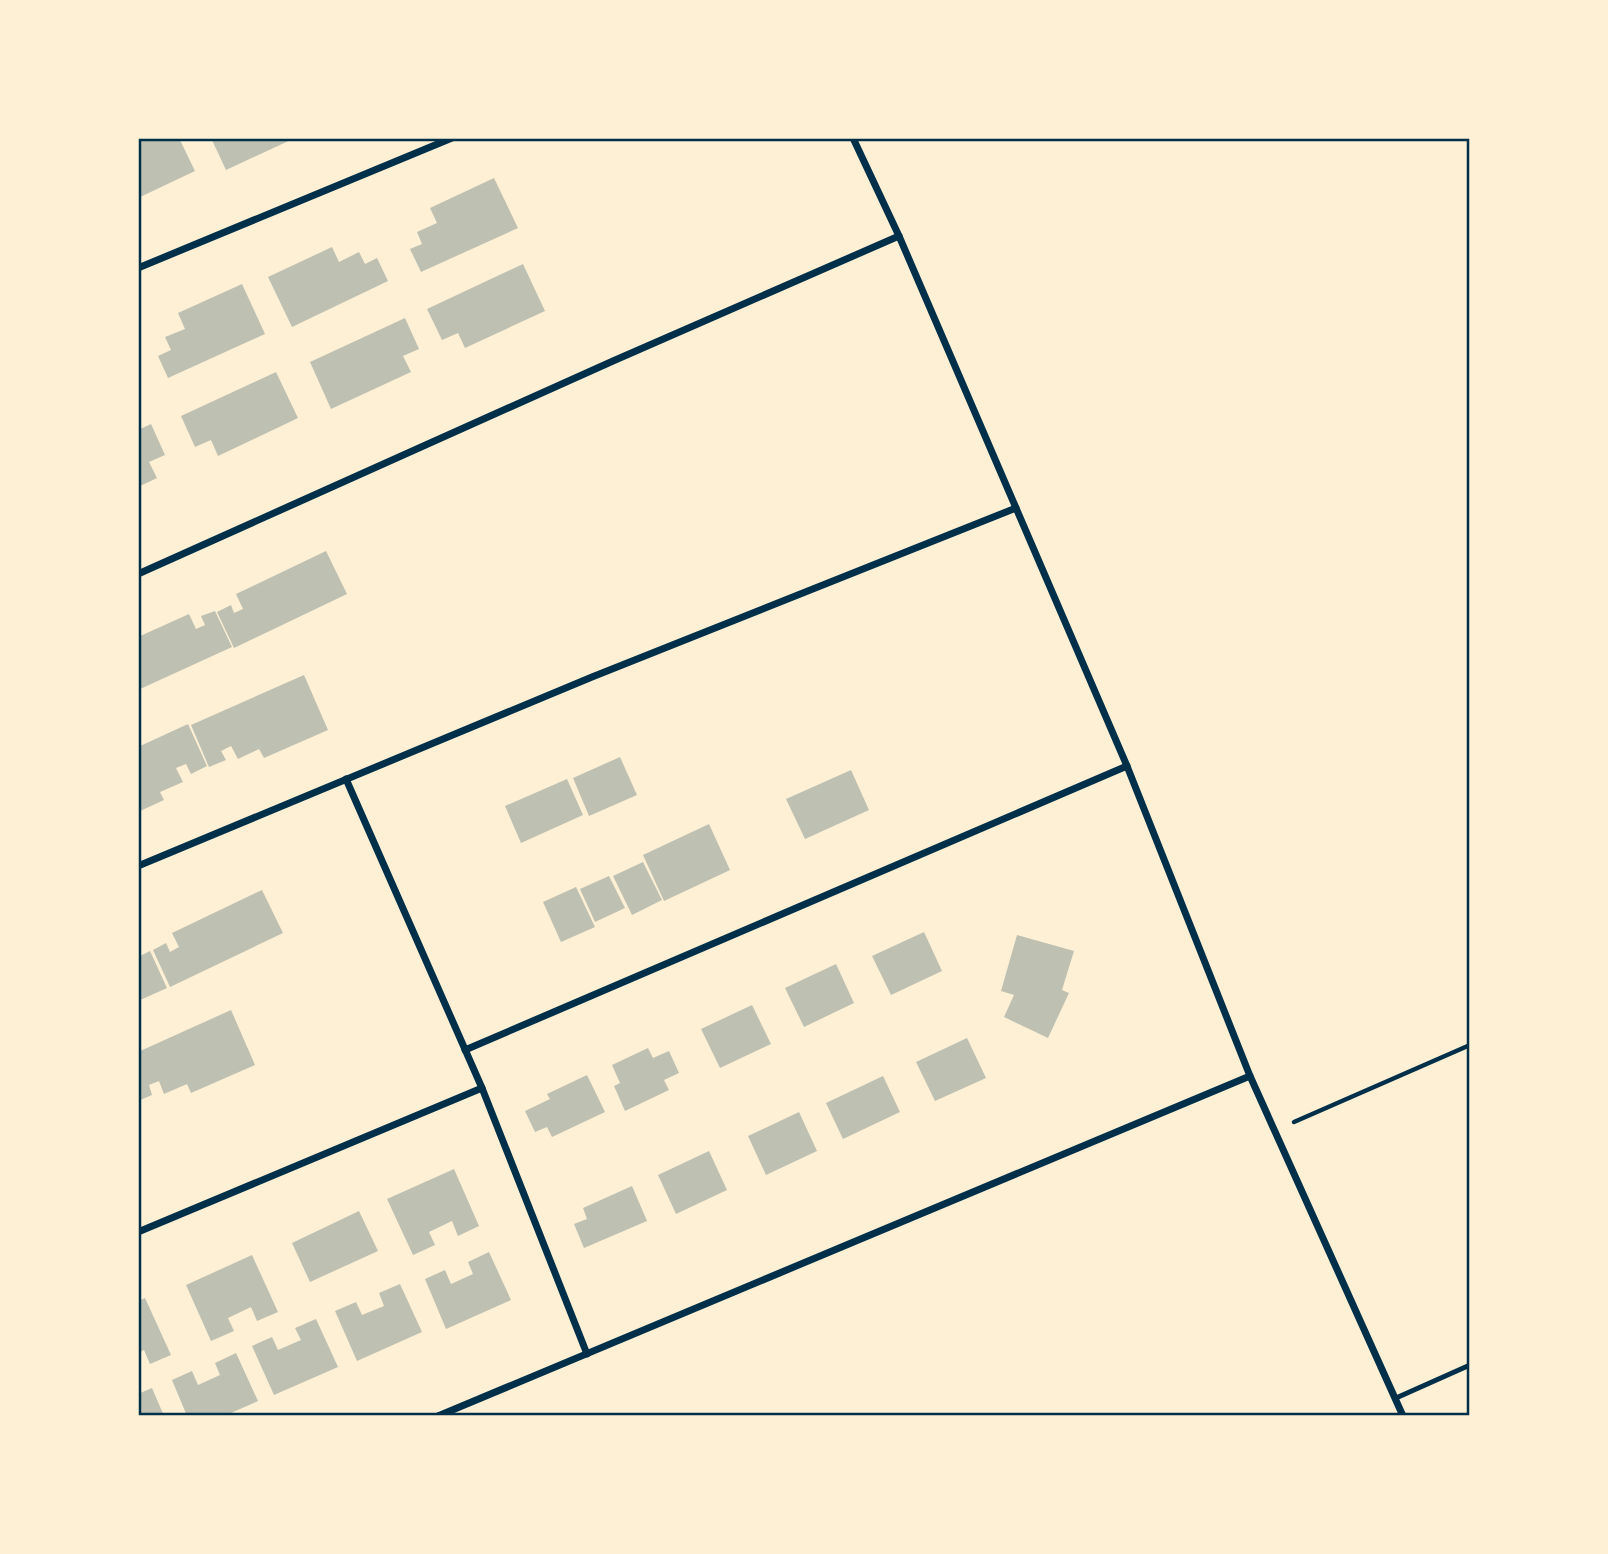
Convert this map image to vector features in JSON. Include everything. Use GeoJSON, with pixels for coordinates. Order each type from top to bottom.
{"type":"FeatureCollection","features":[{"type":"Feature","properties":{"kind":"street"},"geometry":{"type":"LineString","coordinates":[[138,268],[453,138]]}},
{"type":"Feature","properties":{"kind":"street"},"geometry":{"type":"LineString","coordinates":[[853,138],[1127,766],[1250,1076],[1403,1416]]}},
{"type":"Feature","properties":{"kind":"street"},"geometry":{"type":"LineString","coordinates":[[138,574],[898,236]]}},
{"type":"Feature","properties":{"kind":"street"},"geometry":{"type":"LineString","coordinates":[[138,866],[592,677],[1016,508]]}},
{"type":"Feature","properties":{"kind":"street"},"geometry":{"type":"LineString","coordinates":[[465,1050],[1127,766]]}},
{"type":"Feature","properties":{"kind":"street"},"geometry":{"type":"LineString","coordinates":[[346,779],[482,1088],[587,1354]]}},
{"type":"Feature","properties":{"kind":"street"},"geometry":{"type":"LineString","coordinates":[[438,1416],[1250,1076]]}},
{"type":"Feature","properties":{"kind":"street"},"geometry":{"type":"LineString","coordinates":[[138,1232],[482,1088]]}},
{"type":"Feature","properties":{"kind":"lane"},"geometry":{"type":"LineString","coordinates":[[1396,1398],[1470,1366]]}},
{"type":"Feature","properties":{"kind":"path"},"geometry":{"type":"LineString","coordinates":[[1274,1130],[1470,1045]]}},
{"type":"Feature","properties":{"kind":"building"},"geometry":{"type":"Polygon","coordinates":[[[144,138],[179,138],[195,171],[138,198],[138,141],[144,138]]]}},
{"type":"Feature","properties":{"kind":"building"},"geometry":{"type":"Polygon","coordinates":[[[211,138],[295,138],[226,170],[211,138]]]}},
{"type":"Feature","properties":{"kind":"building"},"geometry":{"type":"Polygon","coordinates":[[[494,178],[518,228],[421,272],[410,249],[422,244],[417,232],[437,223],[430,208],[494,178]]]}},
{"type":"Feature","properties":{"kind":"building"},"geometry":{"type":"Polygon","coordinates":[[[332,247],[339,262],[359,252],[365,264],[377,258],[388,281],[292,327],[268,277],[332,247]]]}},
{"type":"Feature","properties":{"kind":"building"},"geometry":{"type":"Polygon","coordinates":[[[523,264],[545,311],[465,348],[458,333],[442,340],[427,309],[523,264]]]}},
{"type":"Feature","properties":{"kind":"building"},"geometry":{"type":"Polygon","coordinates":[[[242,284],[265,334],[168,378],[158,356],[171,350],[165,337],[185,329],[178,313],[242,284]]]}},
{"type":"Feature","properties":{"kind":"building"},"geometry":{"type":"Polygon","coordinates":[[[405,318],[419,349],[403,356],[411,372],[331,409],[310,362],[405,318]]]}},
{"type":"Feature","properties":{"kind":"building"},"geometry":{"type":"Polygon","coordinates":[[[276,372],[298,418],[218,456],[211,440],[195,447],[181,416],[276,372]]]}},
{"type":"Feature","properties":{"kind":"building"},"geometry":{"type":"Polygon","coordinates":[[[151,424],[165,455],[149,462],[157,478],[138,487],[138,430],[151,424]]]}},
{"type":"Feature","properties":{"kind":"building"},"geometry":{"type":"Polygon","coordinates":[[[326,551],[347,594],[234,648],[217,612],[231,605],[234,613],[243,609],[236,594],[326,551]]]}},
{"type":"Feature","properties":{"kind":"building"},"geometry":{"type":"Polygon","coordinates":[[[215,611],[232,647],[138,690],[138,637],[189,614],[196,629],[205,625],[201,616],[215,611]]]}},
{"type":"Feature","properties":{"kind":"building"},"geometry":{"type":"Polygon","coordinates":[[[304,675],[328,730],[264,758],[259,749],[238,759],[231,746],[221,751],[226,760],[209,767],[191,725],[304,675]]]}},
{"type":"Feature","properties":{"kind":"building"},"geometry":{"type":"Polygon","coordinates":[[[188,724],[207,766],[191,774],[186,764],[176,768],[183,782],[160,792],[164,800],[138,812],[138,747],[188,724]]]}},
{"type":"Feature","properties":{"kind":"building"},"geometry":{"type":"Polygon","coordinates":[[[620,757],[637,795],[589,816],[573,778],[620,757]]]}},
{"type":"Feature","properties":{"kind":"building"},"geometry":{"type":"Polygon","coordinates":[[[851,770],[869,810],[805,839],[786,799],[851,770]]]}},
{"type":"Feature","properties":{"kind":"building"},"geometry":{"type":"Polygon","coordinates":[[[567,779],[583,815],[521,843],[505,806],[567,779]]]}},
{"type":"Feature","properties":{"kind":"building"},"geometry":{"type":"Polygon","coordinates":[[[709,824],[730,870],[664,901],[643,855],[709,824]]]}},
{"type":"Feature","properties":{"kind":"building"},"geometry":{"type":"Polygon","coordinates":[[[643,862],[662,900],[632,915],[613,876],[643,862]]]}},
{"type":"Feature","properties":{"kind":"building"},"geometry":{"type":"Polygon","coordinates":[[[609,876],[625,908],[595,922],[580,889],[609,876]]]}},
{"type":"Feature","properties":{"kind":"building"},"geometry":{"type":"Polygon","coordinates":[[[576,887],[595,927],[561,942],[543,902],[576,887]]]}},
{"type":"Feature","properties":{"kind":"building"},"geometry":{"type":"Polygon","coordinates":[[[262,890],[283,933],[170,987],[153,950],[166,943],[170,952],[179,947],[172,933],[262,890]]]}},
{"type":"Feature","properties":{"kind":"building"},"geometry":{"type":"Polygon","coordinates":[[[924,932],[942,971],[891,995],[872,956],[924,932]]]}},
{"type":"Feature","properties":{"kind":"building"},"geometry":{"type":"Polygon","coordinates":[[[1017,935],[1074,951],[1062,990],[1069,993],[1048,1038],[1004,1017],[1014,995],[1001,991],[1017,935]]]}},
{"type":"Feature","properties":{"kind":"building"},"geometry":{"type":"Polygon","coordinates":[[[150,951],[167,988],[138,1001],[138,957],[150,951]]]}},
{"type":"Feature","properties":{"kind":"building"},"geometry":{"type":"Polygon","coordinates":[[[836,964],[854,1003],[804,1027],[785,988],[836,964]]]}},
{"type":"Feature","properties":{"kind":"building"},"geometry":{"type":"Polygon","coordinates":[[[752,1005],[771,1044],[720,1068],[701,1029],[752,1005]]]}},
{"type":"Feature","properties":{"kind":"building"},"geometry":{"type":"Polygon","coordinates":[[[231,1010],[255,1065],[191,1093],[187,1084],[164,1094],[159,1081],[149,1085],[152,1095],[138,1101],[138,1052],[231,1010]]]}},
{"type":"Feature","properties":{"kind":"building"},"geometry":{"type":"Polygon","coordinates":[[[967,1038],[986,1078],[935,1101],[916,1062],[967,1038]]]}},
{"type":"Feature","properties":{"kind":"building"},"geometry":{"type":"Polygon","coordinates":[[[648,1048],[653,1058],[669,1051],[679,1073],[664,1080],[669,1090],[625,1111],[614,1086],[620,1083],[612,1065],[648,1048]]]}},
{"type":"Feature","properties":{"kind":"building"},"geometry":{"type":"Polygon","coordinates":[[[587,1075],[605,1112],[552,1137],[547,1127],[535,1132],[525,1111],[550,1099],[547,1094],[587,1075]]]}},
{"type":"Feature","properties":{"kind":"building"},"geometry":{"type":"Polygon","coordinates":[[[883,1076],[900,1112],[843,1139],[826,1103],[883,1076]]]}},
{"type":"Feature","properties":{"kind":"building"},"geometry":{"type":"Polygon","coordinates":[[[799,1112],[817,1151],[766,1175],[748,1136],[799,1112]]]}},
{"type":"Feature","properties":{"kind":"building"},"geometry":{"type":"Polygon","coordinates":[[[709,1151],[727,1190],[676,1214],[658,1175],[709,1151]]]}},
{"type":"Feature","properties":{"kind":"building"},"geometry":{"type":"Polygon","coordinates":[[[454,1169],[479,1226],[458,1236],[452,1221],[429,1232],[435,1245],[413,1255],[387,1199],[454,1169]]]}},
{"type":"Feature","properties":{"kind":"building"},"geometry":{"type":"Polygon","coordinates":[[[632,1186],[647,1221],[584,1248],[574,1224],[587,1219],[583,1208],[632,1186]]]}},
{"type":"Feature","properties":{"kind":"building"},"geometry":{"type":"Polygon","coordinates":[[[359,1211],[378,1251],[310,1282],[292,1243],[359,1211]]]}},
{"type":"Feature","properties":{"kind":"building"},"geometry":{"type":"Polygon","coordinates":[[[489,1252],[511,1300],[446,1329],[425,1279],[445,1270],[451,1284],[473,1274],[468,1262],[489,1252]]]}},
{"type":"Feature","properties":{"kind":"building"},"geometry":{"type":"Polygon","coordinates":[[[252,1255],[278,1312],[257,1321],[251,1307],[228,1318],[234,1331],[211,1341],[186,1285],[252,1255]]]}},
{"type":"Feature","properties":{"kind":"building"},"geometry":{"type":"Polygon","coordinates":[[[400,1284],[422,1332],[357,1361],[335,1311],[356,1302],[362,1315],[384,1306],[379,1293],[400,1284]]]}},
{"type":"Feature","properties":{"kind":"building"},"geometry":{"type":"Polygon","coordinates":[[[145,1298],[171,1355],[150,1364],[144,1350],[138,1353],[138,1301],[145,1298]]]}},
{"type":"Feature","properties":{"kind":"building"},"geometry":{"type":"Polygon","coordinates":[[[316,1319],[338,1367],[274,1395],[252,1346],[272,1337],[278,1350],[301,1340],[295,1328],[316,1319]]]}},
{"type":"Feature","properties":{"kind":"building"},"geometry":{"type":"Polygon","coordinates":[[[236,1353],[258,1401],[224,1416],[187,1416],[172,1380],[192,1371],[198,1385],[220,1375],[215,1363],[236,1353]]]}},
{"type":"Feature","properties":{"kind":"building"},"geometry":{"type":"Polygon","coordinates":[[[152,1388],[164,1416],[138,1416],[138,1394],[152,1388]]]}}]}
